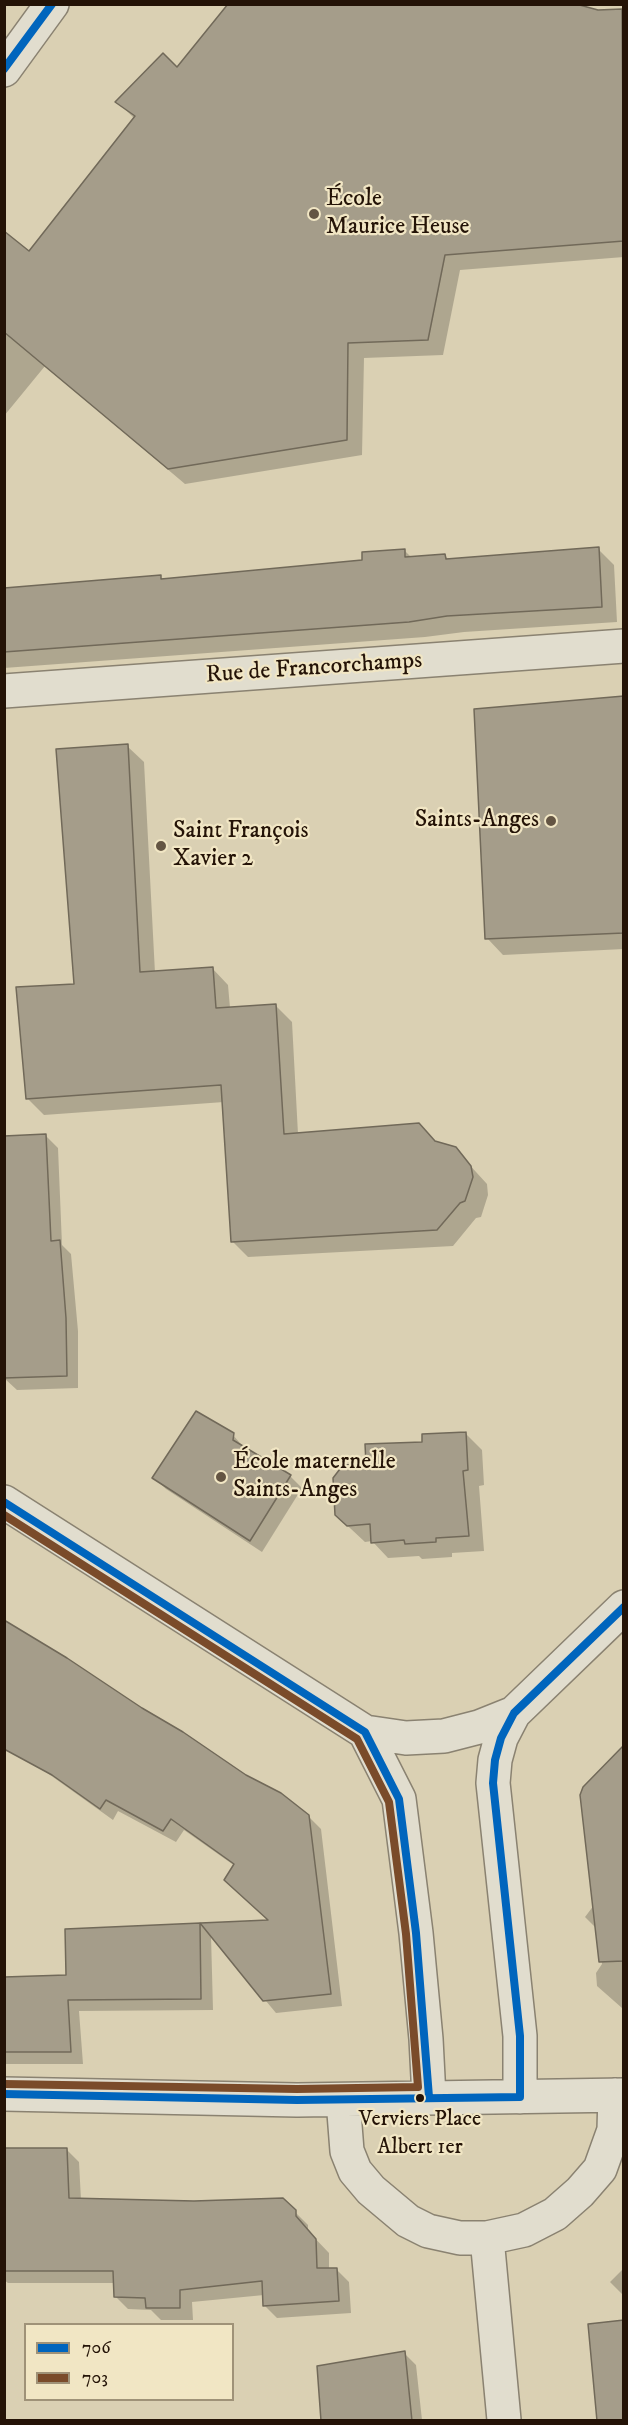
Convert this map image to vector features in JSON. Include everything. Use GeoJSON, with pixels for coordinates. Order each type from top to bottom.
{"type":"FeatureCollection","features":[{"type":"Feature","properties":{"kind":"street"},"geometry":{"type":"LineString","coordinates":[[4,70],[52,4]]}},
{"type":"Feature","properties":{"kind":"street","name":"Rue de Francorchamps"},"geometry":{"type":"LineString","coordinates":[[4,691],[624,646]]}},
{"type":"Feature","properties":{"kind":"street"},"geometry":{"type":"LineString","coordinates":[[4,1502],[365,1732],[406,1738],[444,1736],[479,1727],[514,1713]]}},
{"type":"Feature","properties":{"kind":"street"},"geometry":{"type":"LineString","coordinates":[[520,2097],[520,2036],[493,1784],[495,1761],[501,1738],[514,1713],[624,1607]]}},
{"type":"Feature","properties":{"kind":"street"},"geometry":{"type":"LineString","coordinates":[[365,1732],[399,1799],[417,1945],[429,2097]]}},
{"type":"Feature","properties":{"kind":"street"},"geometry":{"type":"LineString","coordinates":[[4,2094],[343,2100],[619,2095],[614,2130],[600,2169],[580,2192],[555,2214],[524,2230],[487,2238],[460,2238],[428,2231],[408,2221],[371,2190],[355,2171],[347,2151],[343,2100]]}},
{"type":"Feature","properties":{"kind":"street"},"geometry":{"type":"LineString","coordinates":[[487,2238],[504,2421]]}},
{"type":"Feature","properties":{"kind":"building","name":"École Maurice Heuse"},"geometry":{"type":"Polygon","coordinates":[[[228,4],[576,4],[598,10],[622,9],[624,241],[445,255],[428,340],[348,343],[347,440],[168,469],[4,332],[4,231],[29,251],[135,116],[115,102],[163,53],[177,67],[228,4]]]}},
{"type":"Feature","properties":{"kind":"building"},"geometry":{"type":"Polygon","coordinates":[[[599,547],[602,607],[447,616],[409,622],[4,652],[4,588],[161,575],[161,579],[362,560],[362,552],[405,549],[405,557],[445,554],[446,559],[599,547]]]}},
{"type":"Feature","properties":{"kind":"building","name":"Saints-Anges"},"geometry":{"type":"Polygon","coordinates":[[[624,696],[624,933],[485,939],[474,709],[624,696]]]}},
{"type":"Feature","properties":{"kind":"building"},"geometry":{"type":"Polygon","coordinates":[[[128,744],[140,972],[213,967],[216,1008],[276,1004],[284,1134],[419,1123],[435,1141],[456,1147],[471,1166],[473,1177],[465,1201],[460,1203],[437,1230],[231,1242],[221,1085],[26,1099],[16,987],[74,984],[56,749],[128,744]]]}},
{"type":"Feature","properties":{"kind":"building"},"geometry":{"type":"Polygon","coordinates":[[[46,1134],[51,1241],[60,1240],[66,1318],[67,1376],[4,1378],[4,1136],[46,1134]]]}},
{"type":"Feature","properties":{"kind":"building","name":"École maternelle Saints-Anges"},"geometry":{"type":"Polygon","coordinates":[[[196,1411],[234,1433],[233,1440],[291,1475],[250,1541],[152,1478],[196,1411]]]}},
{"type":"Feature","properties":{"kind":"building"},"geometry":{"type":"Polygon","coordinates":[[[466,1432],[468,1470],[463,1471],[469,1536],[436,1538],[436,1542],[405,1544],[404,1540],[371,1543],[370,1524],[347,1526],[335,1515],[333,1478],[343,1465],[366,1464],[365,1444],[422,1442],[422,1434],[466,1432]]]}},
{"type":"Feature","properties":{"kind":"building"},"geometry":{"type":"Polygon","coordinates":[[[4,1620],[183,1732],[246,1775],[281,1793],[309,1815],[331,1994],[263,2001],[200,1923],[268,1920],[224,1880],[234,1864],[171,1819],[163,1831],[106,1800],[100,1809],[52,1775],[4,1749],[4,1620]]]}},
{"type":"Feature","properties":{"kind":"building"},"geometry":{"type":"Polygon","coordinates":[[[624,1745],[624,1961],[599,1962],[580,1795],[583,1787],[624,1745]]]}},
{"type":"Feature","properties":{"kind":"building"},"geometry":{"type":"Polygon","coordinates":[[[200,1923],[201,1999],[68,2000],[71,2052],[4,2052],[4,1977],[66,1975],[65,1929],[200,1923]]]}},
{"type":"Feature","properties":{"kind":"building"},"geometry":{"type":"Polygon","coordinates":[[[4,2148],[67,2148],[69,2198],[194,2201],[283,2198],[296,2210],[296,2216],[316,2239],[317,2268],[337,2268],[339,2301],[263,2306],[262,2281],[180,2290],[180,2308],[146,2308],[145,2298],[114,2297],[113,2271],[4,2271],[4,2148]]]}},
{"type":"Feature","properties":{"kind":"building"},"geometry":{"type":"Polygon","coordinates":[[[624,2320],[624,2421],[597,2421],[588,2324],[624,2320]]]}},
{"type":"Feature","properties":{"kind":"building"},"geometry":{"type":"Polygon","coordinates":[[[405,2351],[412,2421],[321,2421],[317,2366],[405,2351]]]}},
{"type":"Feature","properties":{"kind":"transit line","name":"706"},"geometry":{"type":"LineString","coordinates":[[4,69],[52,4]]}},
{"type":"Feature","properties":{"kind":"transit line","name":"706"},"geometry":{"type":"LineString","coordinates":[[4,1502],[365,1732],[399,1799],[416,1933],[429,2097]]}},
{"type":"Feature","properties":{"kind":"transit line","name":"703"},"geometry":{"type":"LineString","coordinates":[[4,1515],[357,1739],[389,1802],[406,1934],[418,2087],[297,2089],[4,2084]]}},
{"type":"Feature","properties":{"kind":"transit line","name":"706"},"geometry":{"type":"LineString","coordinates":[[4,2094],[297,2100],[520,2097],[520,2036],[493,1783],[495,1760],[501,1738],[514,1713],[624,1607]]}},
{"type":"Feature","properties":{"kind":"place","name":"École Maurice Heuse"},"geometry":{"type":"Point","coordinates":[314,214]}},
{"type":"Feature","properties":{"kind":"place","name":"Saints-Anges"},"geometry":{"type":"Point","coordinates":[551,821]}},
{"type":"Feature","properties":{"kind":"place","name":"Saint François Xavier 2"},"geometry":{"type":"Point","coordinates":[161,846]}},
{"type":"Feature","properties":{"kind":"place","name":"École maternelle Saints-Anges"},"geometry":{"type":"Point","coordinates":[221,1477]}},
{"type":"Feature","properties":{"kind":"place","name":"Verviers Place Albert 1er"},"geometry":{"type":"Point","coordinates":[420,2098]}}]}
